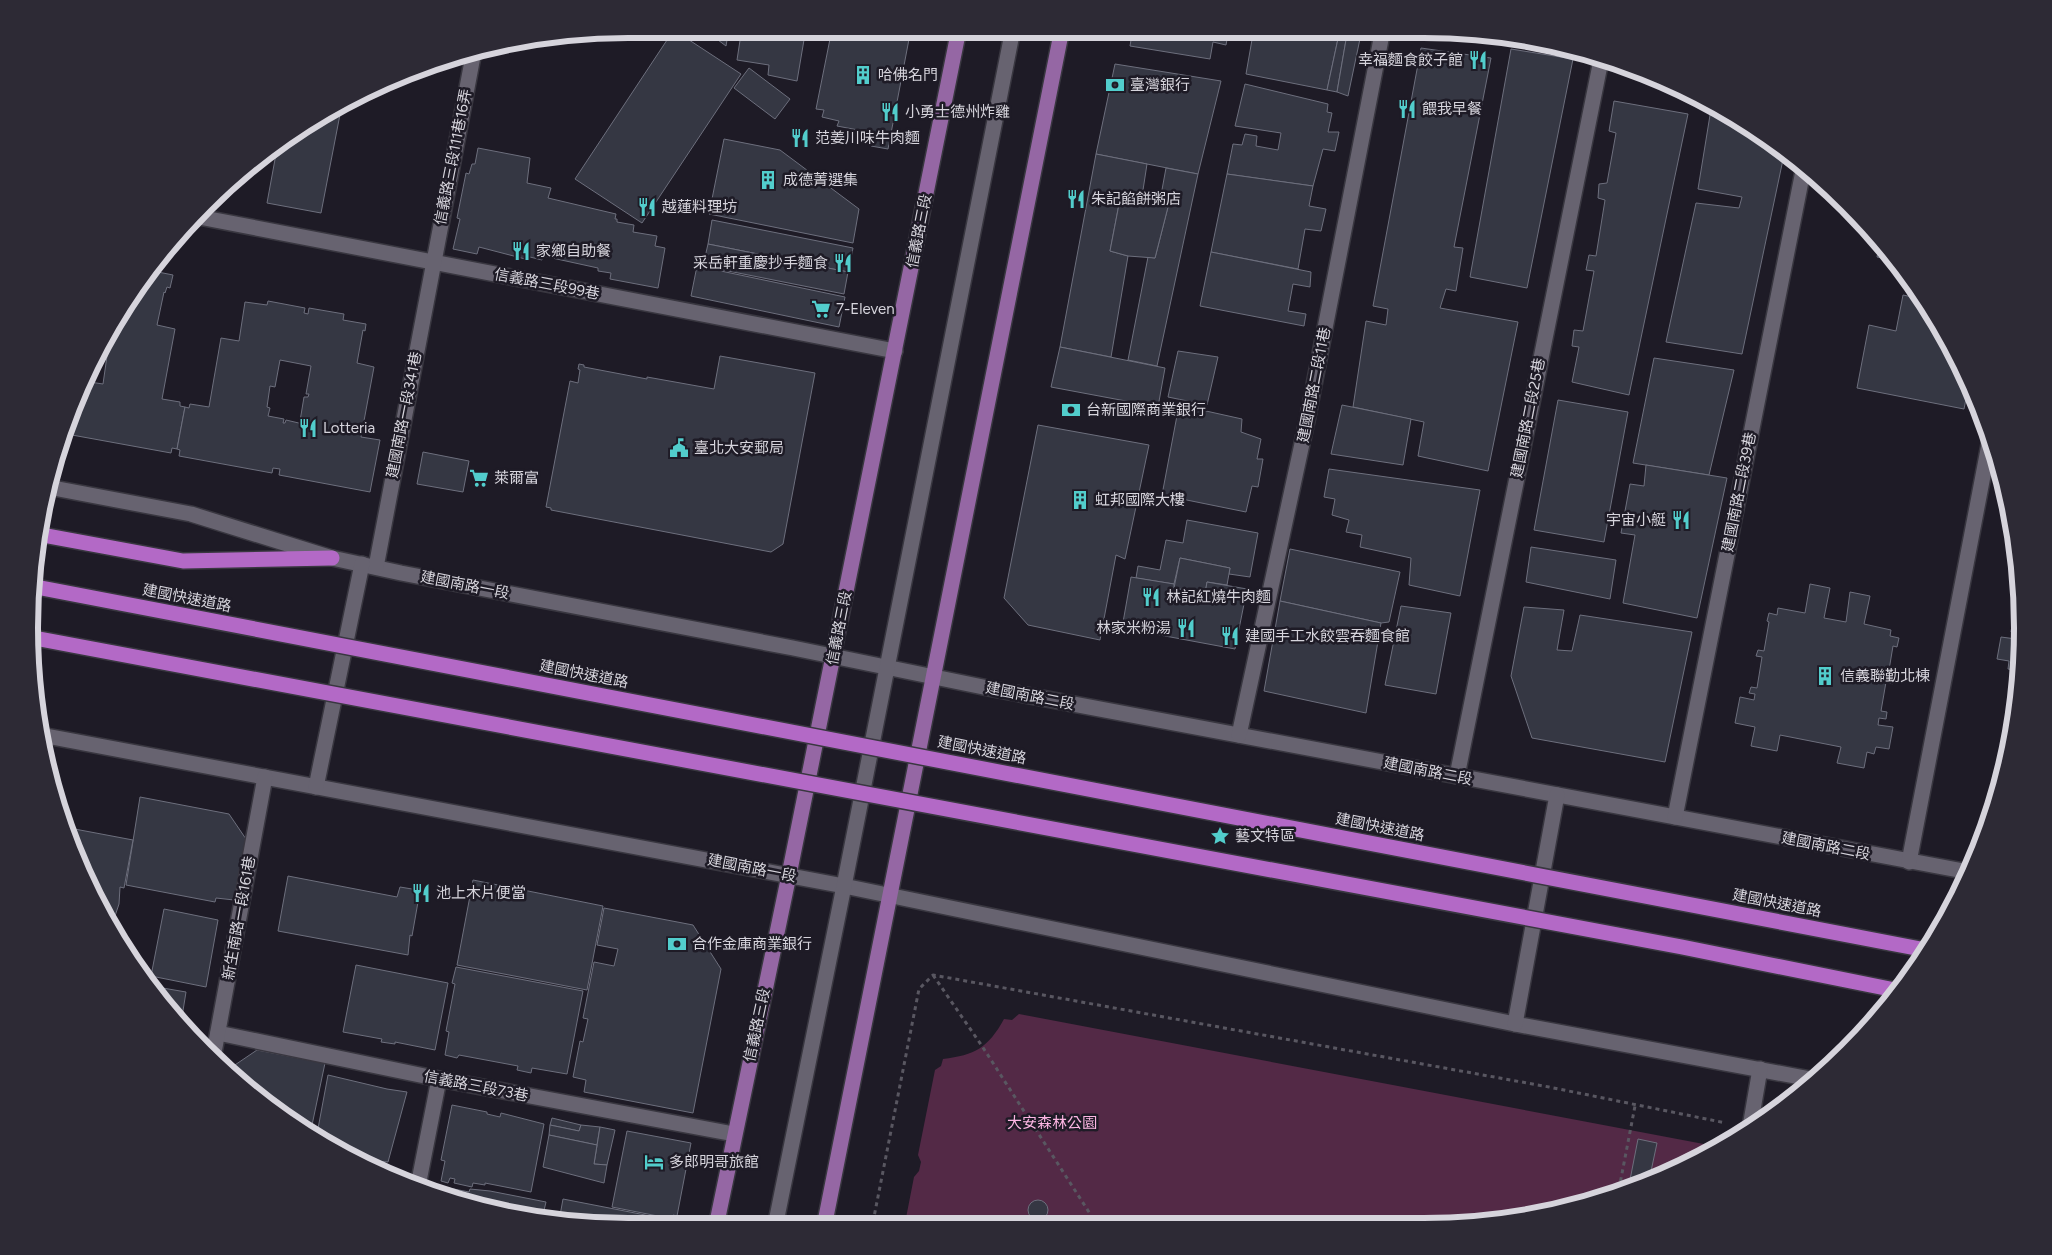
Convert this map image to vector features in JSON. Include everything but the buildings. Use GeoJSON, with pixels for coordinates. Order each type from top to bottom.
{"type":"FeatureCollection","features":[{"type":"Feature","properties":{"kind":"highway"},"geometry":{"type":"LineString","coordinates":[[45,536],[183,561],[332,558]]}},
{"type":"Feature","properties":{"kind":"highway","name":"建國快速道路"},"geometry":{"type":"LineString","coordinates":[[39,587],[1919,949]]}},
{"type":"Feature","properties":{"kind":"highway"},"geometry":{"type":"LineString","coordinates":[[38,639],[1682,947],[1892,988]]}},
{"type":"Feature","properties":{"kind":"main road","name":"信義路三段"},"geometry":{"type":"LineString","coordinates":[[718,1218],[834,656],[957,38]]}},
{"type":"Feature","properties":{"kind":"main road"},"geometry":{"type":"LineString","coordinates":[[826,1218],[875,980],[889,896],[1060,38]]}},
{"type":"Feature","properties":{"kind":"street"},"geometry":{"type":"LineString","coordinates":[[777,1218],[1011,38]]}},
{"type":"Feature","properties":{"kind":"street","name":"建國南路二段11巷"},"geometry":{"type":"LineString","coordinates":[[1239,735],[1308,416],[1381,38]]}},
{"type":"Feature","properties":{"kind":"street","name":"信義路三段111巷16弄"},"geometry":{"type":"LineString","coordinates":[[433,263],[473,59]]}},
{"type":"Feature","properties":{"kind":"street","name":"建國南路二段25巷"},"geometry":{"type":"LineString","coordinates":[[1457,776],[1600,65]]}},
{"type":"Feature","properties":{"kind":"street","name":"建國南路二段39巷"},"geometry":{"type":"LineString","coordinates":[[1676,817],[1802,174]]}},
{"type":"Feature","properties":{"kind":"street","name":"信義路三段99巷"},"geometry":{"type":"LineString","coordinates":[[204,217],[433,263],[895,351]]}},
{"type":"Feature","properties":{"kind":"street","name":"建國南路一段341巷"},"geometry":{"type":"LineString","coordinates":[[316,787],[369,566],[433,263]]}},
{"type":"Feature","properties":{"kind":"street"},"geometry":{"type":"LineString","coordinates":[[1909,862],[1987,453]]}},
{"type":"Feature","properties":{"kind":"street","name":"建國南路一段"},"geometry":{"type":"LineString","coordinates":[[55,488],[191,514],[332,558],[369,566],[886,667]]}},
{"type":"Feature","properties":{"kind":"street","name":"建國南路二段"},"geometry":{"type":"LineString","coordinates":[[886,667],[1962,871]]}},
{"type":"Feature","properties":{"kind":"street","name":"建國南路一段"},"geometry":{"type":"LineString","coordinates":[[49,740],[265,777],[844,886]]}},
{"type":"Feature","properties":{"kind":"street","name":"新生南路一段161巷"},"geometry":{"type":"LineString","coordinates":[[215,1049],[265,777]]}},
{"type":"Feature","properties":{"kind":"street"},"geometry":{"type":"LineString","coordinates":[[1515,1024],[1557,795]]}},
{"type":"Feature","properties":{"kind":"street"},"geometry":{"type":"LineString","coordinates":[[844,886],[1515,1024],[1806,1078]]}},
{"type":"Feature","properties":{"kind":"street","name":"信義路三段73巷"},"geometry":{"type":"LineString","coordinates":[[218,1032],[439,1079],[734,1134]]}},
{"type":"Feature","properties":{"kind":"street"},"geometry":{"type":"LineString","coordinates":[[1752,1118],[1760,1069]]}},
{"type":"Feature","properties":{"kind":"street"},"geometry":{"type":"LineString","coordinates":[[419,1179],[439,1079]]}},
{"type":"Feature","properties":{"kind":"path"},"geometry":{"type":"LineString","coordinates":[[932,975],[1486,1075],[1730,1124]]}},
{"type":"Feature","properties":{"kind":"path"},"geometry":{"type":"LineString","coordinates":[[874,1218],[919,989],[932,975]]}},
{"type":"Feature","properties":{"kind":"path"},"geometry":{"type":"LineString","coordinates":[[932,975],[982,1046],[1093,1218]]}},
{"type":"Feature","properties":{"kind":"path"},"geometry":{"type":"LineString","coordinates":[[1620,1184],[1636,1106]]}},
{"type":"Feature","properties":{"kind":"green space","name":"大安森林公園"},"geometry":{"type":"Polygon","coordinates":[[[1019,1014],[1708,1145],[1650,1173],[1577,1197],[1540,1206],[1463,1216],[1424,1218],[906,1218],[914,1177],[919,1171],[921,1162],[918,1155],[935,1070],[941,1066],[943,1059],[964,1055],[980,1048],[992,1037],[1004,1019],[1012,1020],[1019,1014]]]}},
{"type":"Feature","properties":{"kind":"place","name":"幸福麵食餃子館"},"geometry":{"type":"Point","coordinates":[1478,60]}},
{"type":"Feature","properties":{"kind":"place","name":"哈佛名門"},"geometry":{"type":"Point","coordinates":[863,75]}},
{"type":"Feature","properties":{"kind":"place","name":"臺灣銀行"},"geometry":{"type":"Point","coordinates":[1115,85]}},
{"type":"Feature","properties":{"kind":"place","name":"餵我早餐"},"geometry":{"type":"Point","coordinates":[1407,109]}},
{"type":"Feature","properties":{"kind":"place","name":"小勇士德州炸雞"},"geometry":{"type":"Point","coordinates":[890,112]}},
{"type":"Feature","properties":{"kind":"place","name":"范姜川味牛肉麵"},"geometry":{"type":"Point","coordinates":[800,138]}},
{"type":"Feature","properties":{"kind":"place","name":"成德菁選集"},"geometry":{"type":"Point","coordinates":[768,180]}},
{"type":"Feature","properties":{"kind":"place","name":"朱記餡餅粥店"},"geometry":{"type":"Point","coordinates":[1076,199]}},
{"type":"Feature","properties":{"kind":"place","name":"越蓮料理坊"},"geometry":{"type":"Point","coordinates":[647,207]}},
{"type":"Feature","properties":{"kind":"place","name":"家鄉自助餐"},"geometry":{"type":"Point","coordinates":[521,251]}},
{"type":"Feature","properties":{"kind":"place","name":"采岳軒重慶抄手麵食"},"geometry":{"type":"Point","coordinates":[843,263]}},
{"type":"Feature","properties":{"kind":"place","name":"7-Eleven"},"geometry":{"type":"Point","coordinates":[821,309]}},
{"type":"Feature","properties":{"kind":"place","name":"台新國際商業銀行"},"geometry":{"type":"Point","coordinates":[1071,410]}},
{"type":"Feature","properties":{"kind":"place","name":"Lotteria"},"geometry":{"type":"Point","coordinates":[308,428]}},
{"type":"Feature","properties":{"kind":"place","name":"臺北大安郵局"},"geometry":{"type":"Point","coordinates":[679,448]}},
{"type":"Feature","properties":{"kind":"place","name":"萊爾富"},"geometry":{"type":"Point","coordinates":[479,478]}},
{"type":"Feature","properties":{"kind":"place","name":"虹邦國際大樓"},"geometry":{"type":"Point","coordinates":[1080,500]}},
{"type":"Feature","properties":{"kind":"place","name":"宇宙小艇"},"geometry":{"type":"Point","coordinates":[1681,520]}},
{"type":"Feature","properties":{"kind":"place","name":"林記紅燒牛肉麵"},"geometry":{"type":"Point","coordinates":[1151,597]}},
{"type":"Feature","properties":{"kind":"place","name":"林家米粉湯"},"geometry":{"type":"Point","coordinates":[1186,628]}},
{"type":"Feature","properties":{"kind":"place","name":"建國手工水餃雲吞麵食館"},"geometry":{"type":"Point","coordinates":[1230,636]}},
{"type":"Feature","properties":{"kind":"place","name":"信義聯勤北棟"},"geometry":{"type":"Point","coordinates":[1825,676]}},
{"type":"Feature","properties":{"kind":"place","name":"藝文特區"},"geometry":{"type":"Point","coordinates":[1220,836]}},
{"type":"Feature","properties":{"kind":"place","name":"池上木片便當"},"geometry":{"type":"Point","coordinates":[421,893]}},
{"type":"Feature","properties":{"kind":"place","name":"合作金庫商業銀行"},"geometry":{"type":"Point","coordinates":[677,944]}},
{"type":"Feature","properties":{"kind":"place","name":"多郎明哥旅館"},"geometry":{"type":"Point","coordinates":[654,1162]}}]}
